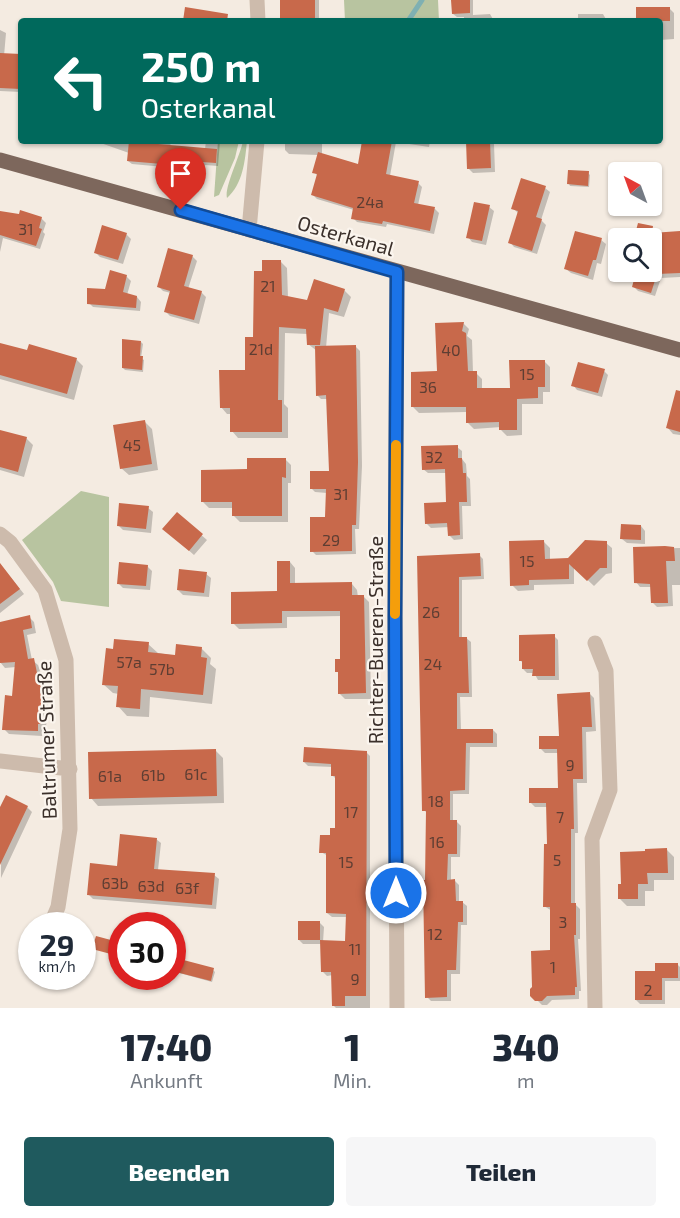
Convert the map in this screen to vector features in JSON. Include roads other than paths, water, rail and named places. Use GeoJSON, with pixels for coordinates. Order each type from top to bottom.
{"type":"FeatureCollection","features":[{"type":"Feature","properties":{"kind":"main road","name":"Osterkanal"},"geometry":{"type":"LineString","coordinates":[[0,160],[680,350]]}},
{"type":"Feature","properties":{"kind":"street"},"geometry":{"type":"LineString","coordinates":[[257,0],[258,18]]}},
{"type":"Feature","properties":{"kind":"street"},"geometry":{"type":"LineString","coordinates":[[249,230],[257,144]]}},
{"type":"Feature","properties":{"kind":"street","name":"Richter-Bueren-Straße"},"geometry":{"type":"LineString","coordinates":[[397,272],[395,617],[397,1008]]}},
{"type":"Feature","properties":{"kind":"street","name":"Baltrumer Straße"},"geometry":{"type":"LineString","coordinates":[[0,534],[10,542],[45,590],[66,660],[70,829],[56,912]]}},
{"type":"Feature","properties":{"kind":"street"},"geometry":{"type":"LineString","coordinates":[[595,643],[606,671],[610,790],[592,839],[595,1008]]}},
{"type":"Feature","properties":{"kind":"street"},"geometry":{"type":"LineString","coordinates":[[0,760],[70,769]]}},
{"type":"Feature","properties":{"kind":"waterway"},"geometry":{"type":"LineString","coordinates":[[410,18],[422,0]]}}]}
